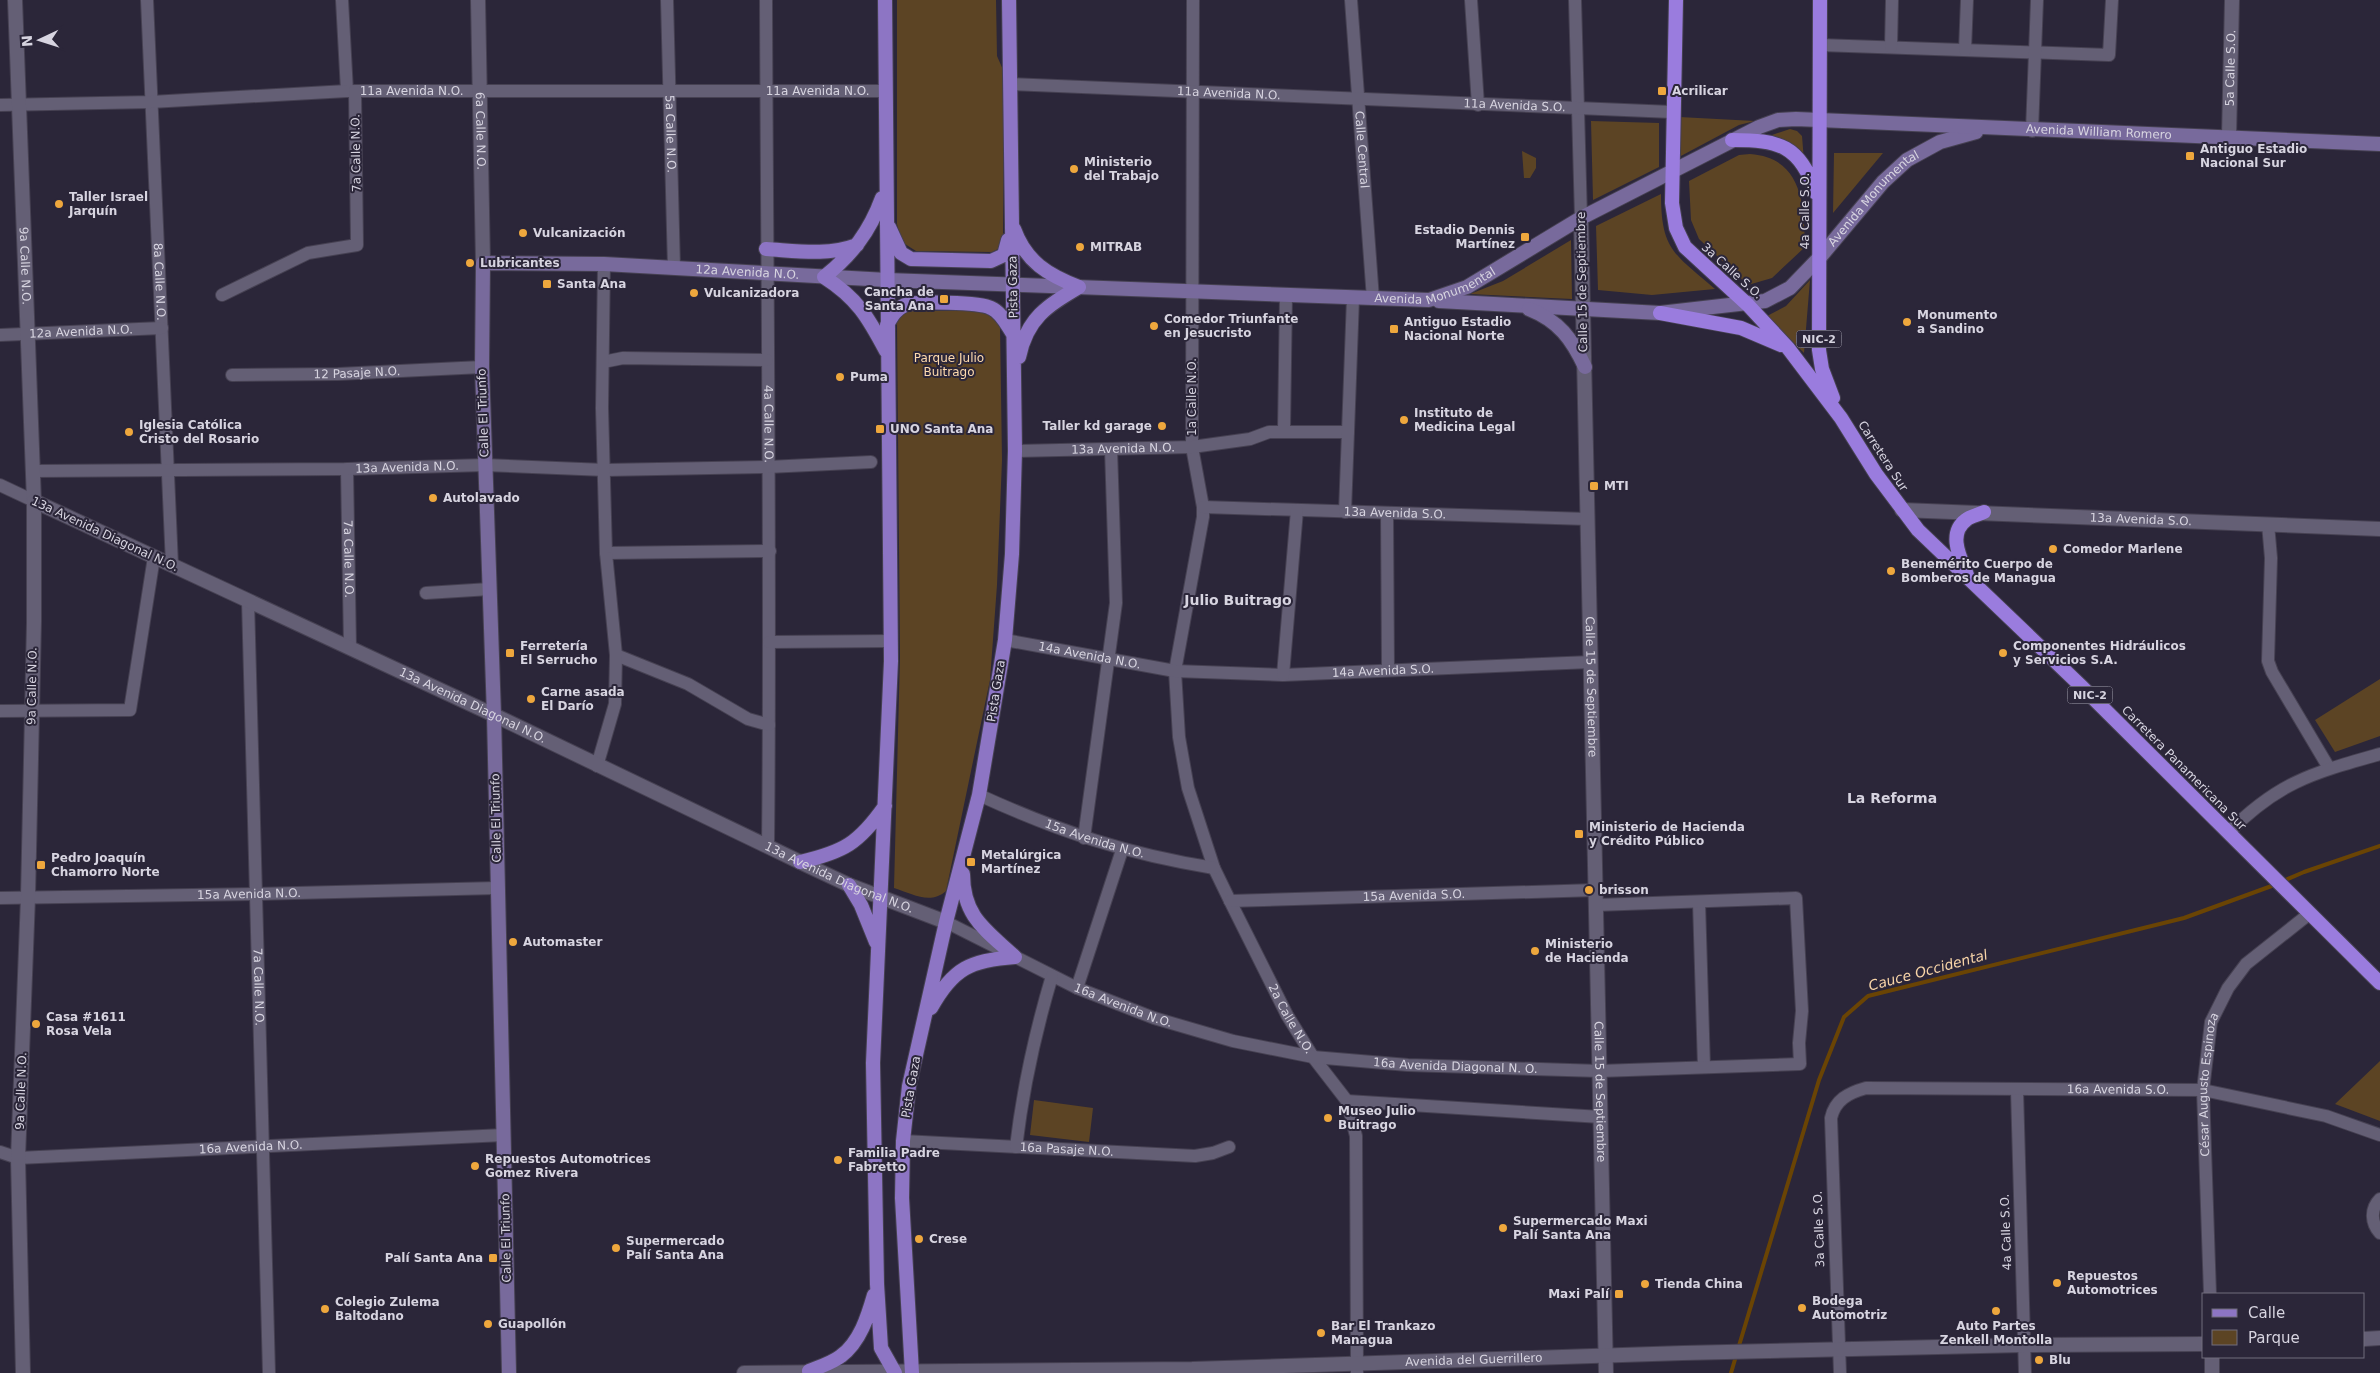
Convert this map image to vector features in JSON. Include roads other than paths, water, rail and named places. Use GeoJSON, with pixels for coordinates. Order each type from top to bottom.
{"type":"FeatureCollection","features":[{"type":"Feature","properties":{"kind":"highway","name":"3a Calle S.O."},"geometry":{"type":"LineString","coordinates":[[1676,0],[1672,112],[1673,219],[1682,242],[1695,258],[1748,305],[1788,348],[1841,418]]}},
{"type":"Feature","properties":{"kind":"highway","name":"4a Calle S.O."},"geometry":{"type":"LineString","coordinates":[[1820,0],[1819,350],[1822,369],[1841,418]]}},
{"type":"Feature","properties":{"kind":"highway"},"geometry":{"type":"LineString","coordinates":[[1732,140],[1763,140],[1779,144],[1790,150],[1806,169],[1820,206]]}},
{"type":"Feature","properties":{"kind":"highway"},"geometry":{"type":"LineString","coordinates":[[1660,313],[1741,328],[1765,336],[1788,348]]}},
{"type":"Feature","properties":{"kind":"highway","name":"Carretera Sur"},"geometry":{"type":"LineString","coordinates":[[1841,418],[1876,474],[1902,510]]}},
{"type":"Feature","properties":{"kind":"highway","name":"Carretera Panamericana Sur"},"geometry":{"type":"LineString","coordinates":[[1902,510],[1935,549],[2081,686],[2380,984]]}},
{"type":"Feature","properties":{"kind":"highway"},"geometry":{"type":"LineString","coordinates":[[1971,582],[1958,552],[1958,530],[1966,520],[1984,512]]}},
{"type":"Feature","properties":{"kind":"main road"},"geometry":{"type":"LineString","coordinates":[[885,0],[885,188],[891,641],[886,805],[873,1063],[877,1284],[881,1348],[895,1372]]}},
{"type":"Feature","properties":{"kind":"main road","name":"Pista Gaza"},"geometry":{"type":"LineString","coordinates":[[912,1372],[902,1198],[903,1141],[909,1086],[946,922],[979,795],[1005,640],[1012,554],[1015,451],[1009,0]]}},
{"type":"Feature","properties":{"kind":"main road","name":"Avenida Monumental"},"geometry":{"type":"LineString","coordinates":[[1429,300],[1455,292],[1479,280],[1581,218],[1759,126],[1778,120],[1820,120]]}},
{"type":"Feature","properties":{"kind":"main road","name":"Avenida William Romero"},"geometry":{"type":"LineString","coordinates":[[1820,120],[2032,131],[2380,144]]}},
{"type":"Feature","properties":{"kind":"main road","name":"Avenida Monumental"},"geometry":{"type":"LineString","coordinates":[[1012,285],[1429,300],[1660,313],[1748,305],[1766,301],[1785,292],[1820,256],[1884,182],[1907,160],[1940,142],[1972,132],[2004,129]]}},
{"type":"Feature","properties":{"kind":"main road"},"geometry":{"type":"LineString","coordinates":[[885,188],[875,217],[858,245],[843,262],[824,277],[847,292],[854,300],[875,330],[888,355]]}},
{"type":"Feature","properties":{"kind":"main road"},"geometry":{"type":"LineString","coordinates":[[886,219],[901,253],[911,259],[991,261],[1004,255],[1012,222]]}},
{"type":"Feature","properties":{"kind":"main road"},"geometry":{"type":"LineString","coordinates":[[1012,222],[1025,252],[1036,264],[1049,274],[1080,287]]}},
{"type":"Feature","properties":{"kind":"main road"},"geometry":{"type":"LineString","coordinates":[[766,249],[821,253],[836,252],[858,245]]}},
{"type":"Feature","properties":{"kind":"main road","name":"12a Avenida N.O."},"geometry":{"type":"LineString","coordinates":[[483,263],[604,264],[824,277],[1012,285]]}},
{"type":"Feature","properties":{"kind":"main road","name":"Calle El Triunfo"},"geometry":{"type":"LineString","coordinates":[[483,263],[482,367],[494,715],[509,1373]]}},
{"type":"Feature","properties":{"kind":"main road"},"geometry":{"type":"LineString","coordinates":[[1014,378],[1023,338],[1030,326],[1052,303],[1080,287]]}},
{"type":"Feature","properties":{"kind":"main road"},"geometry":{"type":"LineString","coordinates":[[887,325],[896,310],[907,304],[972,304],[991,308],[1000,315],[1013,335]]}},
{"type":"Feature","properties":{"kind":"main road"},"geometry":{"type":"LineString","coordinates":[[1514,305],[1544,315],[1556,323],[1570,337],[1585,367]]}},
{"type":"Feature","properties":{"kind":"main road"},"geometry":{"type":"LineString","coordinates":[[800,862],[825,856],[854,842],[872,825],[886,805]]}},
{"type":"Feature","properties":{"kind":"main road"},"geometry":{"type":"LineString","coordinates":[[963,858],[964,890],[969,910],[976,920],[1015,957]]}},
{"type":"Feature","properties":{"kind":"main road"},"geometry":{"type":"LineString","coordinates":[[849,885],[872,927],[879,950]]}},
{"type":"Feature","properties":{"kind":"main road"},"geometry":{"type":"LineString","coordinates":[[924,1022],[943,987],[960,970],[983,960],[1015,957]]}},
{"type":"Feature","properties":{"kind":"main road"},"geometry":{"type":"LineString","coordinates":[[809,1371],[833,1361],[848,1350],[866,1321],[877,1284]]}},
{"type":"Feature","properties":{"kind":"street","name":"9a Calle N.O."},"geometry":{"type":"LineString","coordinates":[[15,0],[34,501],[28,897],[18,1158],[23,1373]]}},
{"type":"Feature","properties":{"kind":"street","name":"8a Calle N.O."},"geometry":{"type":"LineString","coordinates":[[147,0],[172,565]]}},
{"type":"Feature","properties":{"kind":"street","name":"7a Calle N.O."},"geometry":{"type":"LineString","coordinates":[[222,295],[308,252],[357,246],[351,91],[342,0]]}},
{"type":"Feature","properties":{"kind":"street","name":"6a Calle N.O."},"geometry":{"type":"LineString","coordinates":[[478,0],[483,263]]}},
{"type":"Feature","properties":{"kind":"street","name":"5a Calle N.O."},"geometry":{"type":"LineString","coordinates":[[667,0],[674,268]]}},
{"type":"Feature","properties":{"kind":"street","name":"4a Calle N.O."},"geometry":{"type":"LineString","coordinates":[[766,0],[766,274],[770,551],[768,847]]}},
{"type":"Feature","properties":{"kind":"street","name":"1a Calle N.O."},"geometry":{"type":"LineString","coordinates":[[1175,670],[1203,508],[1192,446],[1193,0]]}},
{"type":"Feature","properties":{"kind":"street","name":"Calle Central"},"geometry":{"type":"LineString","coordinates":[[1351,0],[1373,298]]}},
{"type":"Feature","properties":{"kind":"street"},"geometry":{"type":"LineString","coordinates":[[1471,0],[1478,104]]}},
{"type":"Feature","properties":{"kind":"street","name":"Calle 15 de Septiembre"},"geometry":{"type":"LineString","coordinates":[[1575,0],[1585,367],[1606,1373]]}},
{"type":"Feature","properties":{"kind":"street"},"geometry":{"type":"LineString","coordinates":[[1891,47],[1892,0]]}},
{"type":"Feature","properties":{"kind":"street"},"geometry":{"type":"LineString","coordinates":[[1965,50],[1967,0]]}},
{"type":"Feature","properties":{"kind":"street"},"geometry":{"type":"LineString","coordinates":[[2032,131],[2037,0]]}},
{"type":"Feature","properties":{"kind":"street"},"geometry":{"type":"LineString","coordinates":[[1820,45],[2109,55],[2112,0]]}},
{"type":"Feature","properties":{"kind":"street","name":"5a Calle S.O."},"geometry":{"type":"LineString","coordinates":[[2229,137],[2232,0]]}},
{"type":"Feature","properties":{"kind":"street","name":"11a Avenida N.O."},"geometry":{"type":"LineString","coordinates":[[1010,84],[1358,100]]}},
{"type":"Feature","properties":{"kind":"street","name":"11a Avenida N.O."},"geometry":{"type":"LineString","coordinates":[[0,106],[151,102],[351,91],[668,89],[885,91]]}},
{"type":"Feature","properties":{"kind":"street","name":"11a Avenida S.O."},"geometry":{"type":"LineString","coordinates":[[1358,100],[1672,112]]}},
{"type":"Feature","properties":{"kind":"street"},"geometry":{"type":"LineString","coordinates":[[597,766],[615,704],[616,656],[606,553],[603,362],[604,264]]}},
{"type":"Feature","properties":{"kind":"street"},"geometry":{"type":"LineString","coordinates":[[1284,431],[1286,295]]}},
{"type":"Feature","properties":{"kind":"street"},"geometry":{"type":"LineString","coordinates":[[1345,512],[1353,298]]}},
{"type":"Feature","properties":{"kind":"street","name":"12a Avenida N.O."},"geometry":{"type":"LineString","coordinates":[[0,335],[162,328]]}},
{"type":"Feature","properties":{"kind":"street"},"geometry":{"type":"LineString","coordinates":[[603,362],[623,358],[767,360]]}},
{"type":"Feature","properties":{"kind":"street","name":"12 Pasaje N.O."},"geometry":{"type":"LineString","coordinates":[[232,375],[338,374],[482,367]]}},
{"type":"Feature","properties":{"kind":"street","name":"13a Avenida N.O."},"geometry":{"type":"LineString","coordinates":[[1015,451],[1192,446],[1250,439],[1269,432],[1348,432]]}},
{"type":"Feature","properties":{"kind":"street"},"geometry":{"type":"LineString","coordinates":[[1084,838],[1116,603],[1110,449]]}},
{"type":"Feature","properties":{"kind":"street","name":"13a Avenida N.O."},"geometry":{"type":"LineString","coordinates":[[32,471],[347,469],[485,465],[605,470],[768,467],[871,462]]}},
{"type":"Feature","properties":{"kind":"street","name":"7a Calle N.O."},"geometry":{"type":"LineString","coordinates":[[347,469],[350,648]]}},
{"type":"Feature","properties":{"kind":"street","name":"13a Avenida Diagonal N.O."},"geometry":{"type":"LineString","coordinates":[[0,484],[494,715],[597,766],[849,885],[946,922]]}},
{"type":"Feature","properties":{"kind":"street","name":"13a Avenida S.O."},"geometry":{"type":"LineString","coordinates":[[1203,508],[1587,519]]}},
{"type":"Feature","properties":{"kind":"street"},"geometry":{"type":"LineString","coordinates":[[1283,675],[1297,510]]}},
{"type":"Feature","properties":{"kind":"street","name":"13a Avenida S.O."},"geometry":{"type":"LineString","coordinates":[[1902,510],[2380,529]]}},
{"type":"Feature","properties":{"kind":"street"},"geometry":{"type":"LineString","coordinates":[[1387,513],[1388,670]]}},
{"type":"Feature","properties":{"kind":"street"},"geometry":{"type":"LineString","coordinates":[[2268,524],[2271,558],[2268,661],[2272,672],[2330,768]]}},
{"type":"Feature","properties":{"kind":"street"},"geometry":{"type":"LineString","coordinates":[[606,553],[770,551]]}},
{"type":"Feature","properties":{"kind":"street"},"geometry":{"type":"LineString","coordinates":[[0,711],[130,710],[154,557]]}},
{"type":"Feature","properties":{"kind":"street"},"geometry":{"type":"LineString","coordinates":[[426,593],[490,589]]}},
{"type":"Feature","properties":{"kind":"street","name":"7a Calle N.O."},"geometry":{"type":"LineString","coordinates":[[248,601],[269,1373]]}},
{"type":"Feature","properties":{"kind":"street","name":"14a Avenida N.O."},"geometry":{"type":"LineString","coordinates":[[1005,640],[1175,670]]}},
{"type":"Feature","properties":{"kind":"street"},"geometry":{"type":"LineString","coordinates":[[769,642],[891,641]]}},
{"type":"Feature","properties":{"kind":"street"},"geometry":{"type":"LineString","coordinates":[[616,656],[688,684],[748,718],[769,725]]}},
{"type":"Feature","properties":{"kind":"street","name":"14a Avenida S.O."},"geometry":{"type":"LineString","coordinates":[[1175,670],[1283,675],[1591,662]]}},
{"type":"Feature","properties":{"kind":"street","name":"2a Calle N.O."},"geometry":{"type":"LineString","coordinates":[[1175,670],[1179,737],[1188,788],[1214,868],[1287,1015],[1313,1057],[1347,1101],[1356,1136],[1357,1368]]}},
{"type":"Feature","properties":{"kind":"street"},"geometry":{"type":"LineString","coordinates":[[2228,833],[2252,810],[2278,790],[2330,768],[2380,754]]}},
{"type":"Feature","properties":{"kind":"street","name":"15a Avenida N.O."},"geometry":{"type":"LineString","coordinates":[[979,795],[1031,819],[1122,850],[1214,868]]}},
{"type":"Feature","properties":{"kind":"street"},"geometry":{"type":"LineString","coordinates":[[1077,988],[1122,850]]}},
{"type":"Feature","properties":{"kind":"street","name":"15a Avenida N.O."},"geometry":{"type":"LineString","coordinates":[[0,898],[497,888]]}},
{"type":"Feature","properties":{"kind":"street","name":"15a Avenida S.O."},"geometry":{"type":"LineString","coordinates":[[1230,901],[1596,890]]}},
{"type":"Feature","properties":{"kind":"street","name":"16a Avenida Diagonal N. O."},"geometry":{"type":"LineString","coordinates":[[1313,1057],[1408,1065],[1600,1071],[1800,1064],[1802,1011],[1796,898],[1699,902]]}},
{"type":"Feature","properties":{"kind":"street"},"geometry":{"type":"LineString","coordinates":[[1596,905],[1699,902],[1704,1067]]}},
{"type":"Feature","properties":{"kind":"street","name":"César Augusto Espinoza"},"geometry":{"type":"LineString","coordinates":[[2210,1293],[2203,1090],[2211,1022],[2228,988],[2246,964],[2309,914]]}},
{"type":"Feature","properties":{"kind":"street","name":"16a Avenida N.O."},"geometry":{"type":"LineString","coordinates":[[946,922],[1077,988],[1154,1018],[1232,1041],[1313,1057]]}},
{"type":"Feature","properties":{"kind":"street"},"geometry":{"type":"LineString","coordinates":[[1016,1147],[1023,1088],[1035,1032],[1052,976]]}},
{"type":"Feature","properties":{"kind":"street","name":"16a Avenida S.O."},"geometry":{"type":"LineString","coordinates":[[1852,1092],[1866,1088],[2203,1090],[2326,1116],[2380,1135]]}},
{"type":"Feature","properties":{"kind":"street","name":"4a Calle S.O."},"geometry":{"type":"LineString","coordinates":[[2017,1090],[2025,1373]]}},
{"type":"Feature","properties":{"kind":"street","name":"3a Calle S.O."},"geometry":{"type":"LineString","coordinates":[[1840,1373],[1831,1118],[1834,1108],[1852,1092]]}},
{"type":"Feature","properties":{"kind":"street"},"geometry":{"type":"LineString","coordinates":[[1347,1101],[1601,1118]]}},
{"type":"Feature","properties":{"kind":"street","name":"16a Avenida N.O."},"geometry":{"type":"LineString","coordinates":[[0,1152],[18,1158],[264,1148],[504,1135]]}},
{"type":"Feature","properties":{"kind":"street","name":"16a Pasaje N.O."},"geometry":{"type":"LineString","coordinates":[[903,1141],[1195,1156],[1213,1154],[1229,1147]]}},
{"type":"Feature","properties":{"kind":"street"},"geometry":{"type":"LineString","coordinates":[[2380,1199],[2373,1209],[2372,1217],[2374,1224],[2380,1232]]}},
{"type":"Feature","properties":{"kind":"street"},"geometry":{"type":"LineString","coordinates":[[2365,1338],[2380,1338]]}},
{"type":"Feature","properties":{"kind":"street","name":"Avenida del Guerrillero"},"geometry":{"type":"LineString","coordinates":[[744,1373],[809,1371],[1192,1371],[1357,1368],[1606,1354],[2024,1345],[2202,1344]]}},
{"type":"Feature","properties":{"kind":"street"},"geometry":{"type":"LineString","coordinates":[[2212,1358],[2212,1373]]}},
{"type":"Feature","properties":{"kind":"waterway","name":"Cauce Occidental"},"geometry":{"type":"LineString","coordinates":[[2283,881],[2380,846]]}},
{"type":"Feature","properties":{"kind":"waterway","name":"Cauce Occidental"},"geometry":{"type":"LineString","coordinates":[[1738,1349],[1819,1080],[1844,1017],[1868,996],[2184,918],[2277,884]]}},
{"type":"Feature","properties":{"kind":"waterway","name":"Cauce Occidental"},"geometry":{"type":"LineString","coordinates":[[1731,1373],[1736,1356]]}},
{"type":"Feature","properties":{"kind":"place","name":"Acrilicar"},"geometry":{"type":"Point","coordinates":[1662,91]}},
{"type":"Feature","properties":{"kind":"place","name":"Antiguo Estadio Nacional Sur"},"geometry":{"type":"Point","coordinates":[2190,156]}},
{"type":"Feature","properties":{"kind":"place","name":"Ministerio del Trabajo"},"geometry":{"type":"Point","coordinates":[1074,169]}},
{"type":"Feature","properties":{"kind":"place","name":"Taller Israel Jarquín"},"geometry":{"type":"Point","coordinates":[59,204]}},
{"type":"Feature","properties":{"kind":"place","name":"Vulcanización"},"geometry":{"type":"Point","coordinates":[523,233]}},
{"type":"Feature","properties":{"kind":"place","name":"Estadio Dennis Martínez"},"geometry":{"type":"Point","coordinates":[1525,237]}},
{"type":"Feature","properties":{"kind":"place","name":"MITRAB"},"geometry":{"type":"Point","coordinates":[1080,247]}},
{"type":"Feature","properties":{"kind":"place","name":"Lubricantes"},"geometry":{"type":"Point","coordinates":[470,263]}},
{"type":"Feature","properties":{"kind":"place","name":"Santa Ana"},"geometry":{"type":"Point","coordinates":[547,284]}},
{"type":"Feature","properties":{"kind":"place","name":"Vulcanizadora"},"geometry":{"type":"Point","coordinates":[694,293]}},
{"type":"Feature","properties":{"kind":"place","name":"Cancha de Santa Ana"},"geometry":{"type":"Point","coordinates":[944,299]}},
{"type":"Feature","properties":{"kind":"place","name":"Monumento a Sandino"},"geometry":{"type":"Point","coordinates":[1907,322]}},
{"type":"Feature","properties":{"kind":"place","name":"Comedor Triunfante en Jesucristo"},"geometry":{"type":"Point","coordinates":[1154,326]}},
{"type":"Feature","properties":{"kind":"place","name":"Antiguo Estadio Nacional Norte"},"geometry":{"type":"Point","coordinates":[1394,329]}},
{"type":"Feature","properties":{"kind":"place","name":"Puma"},"geometry":{"type":"Point","coordinates":[840,377]}},
{"type":"Feature","properties":{"kind":"place","name":"Instituto de Medicina Legal"},"geometry":{"type":"Point","coordinates":[1404,420]}},
{"type":"Feature","properties":{"kind":"place","name":"Taller kd garage"},"geometry":{"type":"Point","coordinates":[1162,426]}},
{"type":"Feature","properties":{"kind":"place","name":"UNO Santa Ana"},"geometry":{"type":"Point","coordinates":[880,429]}},
{"type":"Feature","properties":{"kind":"place","name":"Iglesia Católica Cristo del Rosario"},"geometry":{"type":"Point","coordinates":[129,432]}},
{"type":"Feature","properties":{"kind":"place","name":"MTI"},"geometry":{"type":"Point","coordinates":[1594,486]}},
{"type":"Feature","properties":{"kind":"place","name":"Autolavado"},"geometry":{"type":"Point","coordinates":[433,498]}},
{"type":"Feature","properties":{"kind":"place","name":"Comedor Marlene"},"geometry":{"type":"Point","coordinates":[2053,549]}},
{"type":"Feature","properties":{"kind":"place","name":"Benemérito Cuerpo de Bomberos de Managua"},"geometry":{"type":"Point","coordinates":[1891,571]}},
{"type":"Feature","properties":{"kind":"place","name":"Ferretería El Serrucho"},"geometry":{"type":"Point","coordinates":[510,653]}},
{"type":"Feature","properties":{"kind":"place","name":"Componentes Hidráulicos y Servicios S.A."},"geometry":{"type":"Point","coordinates":[2003,653]}},
{"type":"Feature","properties":{"kind":"place","name":"Carne asada El Darío"},"geometry":{"type":"Point","coordinates":[531,699]}},
{"type":"Feature","properties":{"kind":"place","name":"Ministerio de Hacienda y Crédito Público"},"geometry":{"type":"Point","coordinates":[1579,834]}},
{"type":"Feature","properties":{"kind":"place","name":"Metalúrgica Martínez"},"geometry":{"type":"Point","coordinates":[971,862]}},
{"type":"Feature","properties":{"kind":"place","name":"Pedro Joaquín Chamorro Norte"},"geometry":{"type":"Point","coordinates":[41,865]}},
{"type":"Feature","properties":{"kind":"place","name":"brisson"},"geometry":{"type":"Point","coordinates":[1589,890]}},
{"type":"Feature","properties":{"kind":"place","name":"Automaster"},"geometry":{"type":"Point","coordinates":[513,942]}},
{"type":"Feature","properties":{"kind":"place","name":"Ministerio de Hacienda"},"geometry":{"type":"Point","coordinates":[1535,951]}},
{"type":"Feature","properties":{"kind":"place","name":"Casa #1611 Rosa Vela"},"geometry":{"type":"Point","coordinates":[36,1024]}},
{"type":"Feature","properties":{"kind":"place","name":"Museo Julio Buitrago"},"geometry":{"type":"Point","coordinates":[1328,1118]}},
{"type":"Feature","properties":{"kind":"place","name":"Familia Padre Fabretto"},"geometry":{"type":"Point","coordinates":[838,1160]}},
{"type":"Feature","properties":{"kind":"place","name":"Repuestos Automotrices Gomez Rivera"},"geometry":{"type":"Point","coordinates":[475,1166]}},
{"type":"Feature","properties":{"kind":"place","name":"Supermercado Maxi Palí Santa Ana"},"geometry":{"type":"Point","coordinates":[1503,1228]}},
{"type":"Feature","properties":{"kind":"place","name":"Crese"},"geometry":{"type":"Point","coordinates":[919,1239]}},
{"type":"Feature","properties":{"kind":"place","name":"Supermercado Palí Santa Ana"},"geometry":{"type":"Point","coordinates":[616,1248]}},
{"type":"Feature","properties":{"kind":"place","name":"Palí Santa Ana"},"geometry":{"type":"Point","coordinates":[493,1258]}},
{"type":"Feature","properties":{"kind":"place","name":"Repuestos Automotrices"},"geometry":{"type":"Point","coordinates":[2057,1283]}},
{"type":"Feature","properties":{"kind":"place","name":"Tienda China"},"geometry":{"type":"Point","coordinates":[1645,1284]}},
{"type":"Feature","properties":{"kind":"place","name":"Maxi Palí"},"geometry":{"type":"Point","coordinates":[1619,1294]}},
{"type":"Feature","properties":{"kind":"place","name":"Bodega Automotriz"},"geometry":{"type":"Point","coordinates":[1802,1308]}},
{"type":"Feature","properties":{"kind":"place","name":"Colegio Zulema Baltodano"},"geometry":{"type":"Point","coordinates":[325,1309]}},
{"type":"Feature","properties":{"kind":"place","name":"Auto Partes Zenkell Montolla"},"geometry":{"type":"Point","coordinates":[1996,1311]}},
{"type":"Feature","properties":{"kind":"place","name":"Guapollón"},"geometry":{"type":"Point","coordinates":[488,1324]}},
{"type":"Feature","properties":{"kind":"place","name":"Bar El Trankazo Managua"},"geometry":{"type":"Point","coordinates":[1321,1333]}},
{"type":"Feature","properties":{"kind":"place","name":"Blu"},"geometry":{"type":"Point","coordinates":[2039,1360]}},
{"type":"Feature","properties":{"kind":"district","name":"Julio Buitrago"},"geometry":{"type":"Point","coordinates":[1238,600]}},
{"type":"Feature","properties":{"kind":"district","name":"La Reforma"},"geometry":{"type":"Point","coordinates":[1892,798]}},
{"type":"Feature","properties":{"kind":"park label","name":"Parque Julio Buitrago"},"geometry":{"type":"Point","coordinates":[949,365]}}]}
